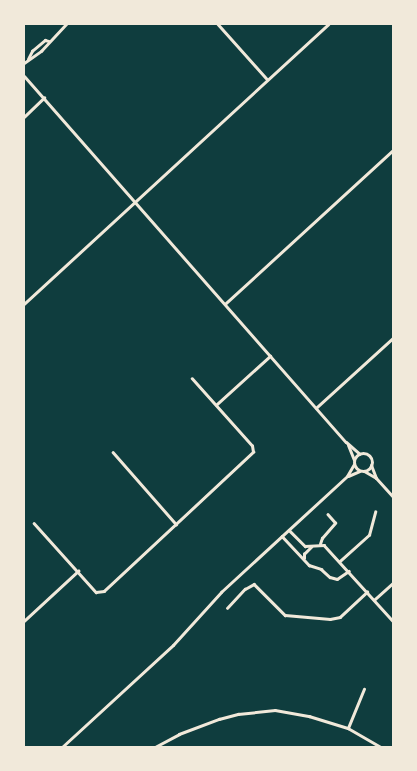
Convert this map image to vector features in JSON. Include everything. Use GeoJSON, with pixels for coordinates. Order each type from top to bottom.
{"type":"FeatureCollection","features":[{"type":"Feature","properties":{"kind":"street"},"geometry":{"type":"LineString","coordinates":[[27,60],[37,56],[66,24]]}},
{"type":"Feature","properties":{"kind":"street"},"geometry":{"type":"LineString","coordinates":[[218,24],[267,79]]}},
{"type":"Feature","properties":{"kind":"street"},"geometry":{"type":"LineString","coordinates":[[24,304],[328,24]]}},
{"type":"Feature","properties":{"kind":"street"},"geometry":{"type":"LineString","coordinates":[[24,63],[45,40],[49,41]]}},
{"type":"Feature","properties":{"kind":"street"},"geometry":{"type":"LineString","coordinates":[[24,76],[346,442],[360,454],[368,455],[376,478]]}},
{"type":"Feature","properties":{"kind":"street"},"geometry":{"type":"LineString","coordinates":[[24,117],[44,98]]}},
{"type":"Feature","properties":{"kind":"street"},"geometry":{"type":"LineString","coordinates":[[225,304],[393,150]]}},
{"type":"Feature","properties":{"kind":"street"},"geometry":{"type":"LineString","coordinates":[[316,408],[393,338]]}},
{"type":"Feature","properties":{"kind":"street"},"geometry":{"type":"LineString","coordinates":[[216,405],[270,356]]}},
{"type":"Feature","properties":{"kind":"street"},"geometry":{"type":"LineString","coordinates":[[34,523],[96,592],[100,592],[176,524],[253,452],[252,446],[192,379]]}},
{"type":"Feature","properties":{"kind":"street"},"geometry":{"type":"LineString","coordinates":[[346,442],[354,463],[363,471],[376,478],[393,497]]}},
{"type":"Feature","properties":{"kind":"street"},"geometry":{"type":"LineString","coordinates":[[112,452],[176,524]]}},
{"type":"Feature","properties":{"kind":"street"},"geometry":{"type":"LineString","coordinates":[[62,747],[173,645],[221,592],[347,476],[360,454]]}},
{"type":"Feature","properties":{"kind":"street"},"geometry":{"type":"LineString","coordinates":[[347,476],[363,471],[371,465]]}},
{"type":"Feature","properties":{"kind":"street"},"geometry":{"type":"LineString","coordinates":[[340,561],[369,535],[375,512]]}},
{"type":"Feature","properties":{"kind":"street"},"geometry":{"type":"LineString","coordinates":[[320,544],[322,538],[335,523],[328,514]]}},
{"type":"Feature","properties":{"kind":"street"},"geometry":{"type":"LineString","coordinates":[[289,530],[300,544],[324,545],[393,621]]}},
{"type":"Feature","properties":{"kind":"street"},"geometry":{"type":"LineString","coordinates":[[282,536],[309,566],[321,570],[333,578],[341,578],[348,571]]}},
{"type":"Feature","properties":{"kind":"street"},"geometry":{"type":"LineString","coordinates":[[304,559],[304,554],[313,546]]}},
{"type":"Feature","properties":{"kind":"street"},"geometry":{"type":"LineString","coordinates":[[24,621],[78,571]]}},
{"type":"Feature","properties":{"kind":"street"},"geometry":{"type":"LineString","coordinates":[[374,600],[393,583]]}},
{"type":"Feature","properties":{"kind":"street"},"geometry":{"type":"LineString","coordinates":[[227,608],[245,588],[254,584],[285,615],[336,619],[367,592]]}},
{"type":"Feature","properties":{"kind":"street"},"geometry":{"type":"LineString","coordinates":[[348,728],[364,689]]}},
{"type":"Feature","properties":{"kind":"street"},"geometry":{"type":"LineString","coordinates":[[155,747],[205,724],[257,711],[292,712],[348,728],[381,747]]}}]}
